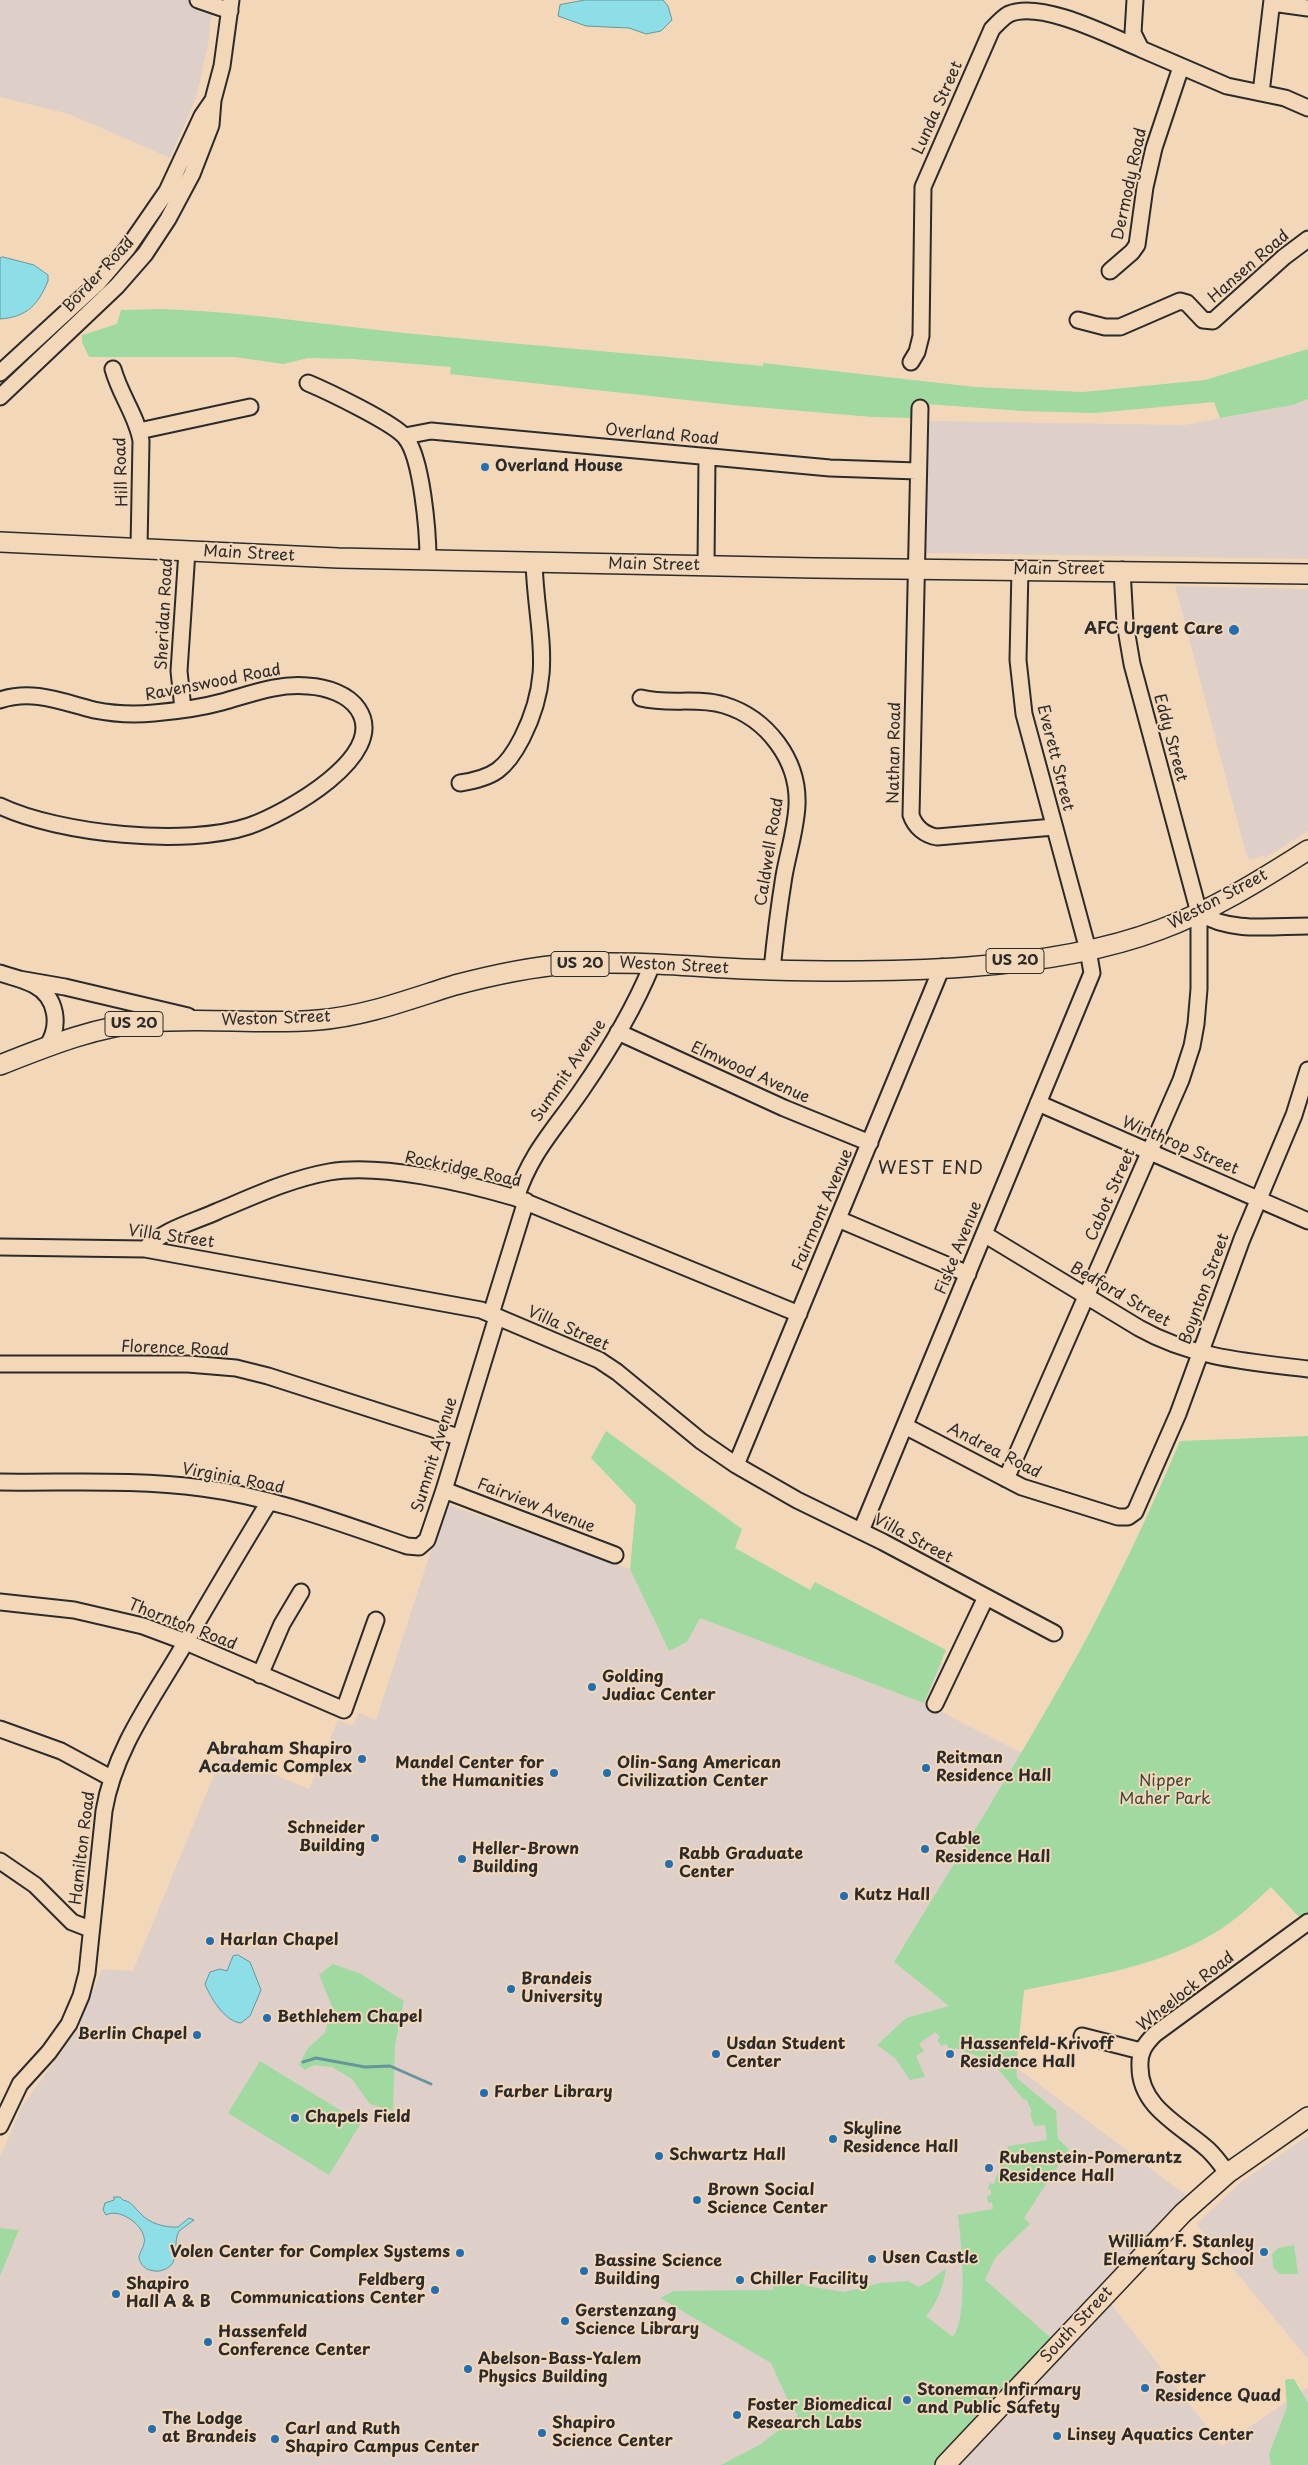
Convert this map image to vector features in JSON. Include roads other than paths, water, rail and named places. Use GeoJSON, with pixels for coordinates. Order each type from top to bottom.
{"type":"FeatureCollection","features":[{"type":"Feature","properties":{"kind":"main road","name":"Main Street"},"geometry":{"type":"LineString","coordinates":[[0,542],[428,560],[706,566],[1122,570],[1308,574]]}},
{"type":"Feature","properties":{"kind":"main road","name":"Weston Street"},"geometry":{"type":"LineString","coordinates":[[0,1065],[47,1046],[129,1024],[166,1021],[300,1021],[354,1015],[475,980],[533,968],[604,963],[772,970],[880,970],[1015,961],[1088,950],[1146,935],[1199,913],[1308,850]]}},
{"type":"Feature","properties":{"kind":"main road","name":"South Street"},"geometry":{"type":"LineString","coordinates":[[945,2465],[1183,2213],[1228,2173],[1308,2117]]}},
{"type":"Feature","properties":{"kind":"street"},"geometry":{"type":"LineString","coordinates":[[198,0],[231,6]]}},
{"type":"Feature","properties":{"kind":"street"},"geometry":{"type":"LineString","coordinates":[[1135,0],[1133,32],[1141,48]]}},
{"type":"Feature","properties":{"kind":"street"},"geometry":{"type":"LineString","coordinates":[[1261,93],[1272,2],[1308,8]]}},
{"type":"Feature","properties":{"kind":"street","name":"Border Road"},"geometry":{"type":"LineString","coordinates":[[0,397],[100,303],[149,248],[181,197],[199,158],[211,124],[213,100],[222,66],[231,6]]}},
{"type":"Feature","properties":{"kind":"street","name":"Lunda Street"},"geometry":{"type":"LineString","coordinates":[[910,362],[917,352],[920,336],[924,187],[927,176],[992,29],[1009,14],[1031,10],[1059,16],[1141,48],[1227,86],[1285,98],[1308,108]]}},
{"type":"Feature","properties":{"kind":"street","name":"Dermody Road"},"geometry":{"type":"LineString","coordinates":[[1110,271],[1132,252],[1137,245],[1145,187],[1154,148],[1181,67]]}},
{"type":"Feature","properties":{"kind":"street","name":"Border Road"},"geometry":{"type":"LineString","coordinates":[[0,373],[98,283],[127,249],[167,191],[202,116],[213,100]]}},
{"type":"Feature","properties":{"kind":"street","name":"Hansen Road"},"geometry":{"type":"LineString","coordinates":[[1078,320],[1104,327],[1120,327],[1180,301],[1187,303],[1203,320],[1213,321],[1284,257],[1308,239]]}},
{"type":"Feature","properties":{"kind":"street","name":"Hill Road"},"geometry":{"type":"LineString","coordinates":[[113,369],[120,392],[139,431],[142,456],[139,548]]}},
{"type":"Feature","properties":{"kind":"street"},"geometry":{"type":"LineString","coordinates":[[308,383],[393,426],[404,436],[412,450],[418,470],[428,560]]}},
{"type":"Feature","properties":{"kind":"street"},"geometry":{"type":"LineString","coordinates":[[139,431],[250,407]]}},
{"type":"Feature","properties":{"kind":"street"},"geometry":{"type":"LineString","coordinates":[[916,569],[920,408]]}},
{"type":"Feature","properties":{"kind":"street","name":"Overland Road"},"geometry":{"type":"LineString","coordinates":[[404,436],[431,431],[830,468],[918,471]]}},
{"type":"Feature","properties":{"kind":"street"},"geometry":{"type":"LineString","coordinates":[[706,566],[707,457]]}},
{"type":"Feature","properties":{"kind":"street","name":"Sheridan Road"},"geometry":{"type":"LineString","coordinates":[[183,709],[179,671],[187,551]]}},
{"type":"Feature","properties":{"kind":"street"},"geometry":{"type":"LineString","coordinates":[[460,783],[486,778],[499,770],[516,749],[534,711],[542,681],[543,658],[534,562]]}},
{"type":"Feature","properties":{"kind":"street","name":"Nathan Road"},"geometry":{"type":"LineString","coordinates":[[916,569],[911,804],[913,819],[923,831],[937,837],[1054,827]]}},
{"type":"Feature","properties":{"kind":"street","name":"Everett Street"},"geometry":{"type":"LineString","coordinates":[[1020,569],[1017,640],[1021,693],[1029,736],[1088,950]]}},
{"type":"Feature","properties":{"kind":"street","name":"Eddy Street"},"geometry":{"type":"LineString","coordinates":[[1122,570],[1125,622],[1132,664],[1199,913]]}},
{"type":"Feature","properties":{"kind":"street","name":"Ravenswood Road"},"geometry":{"type":"LineString","coordinates":[[0,700],[21,696],[40,696],[93,710],[133,715],[216,703],[277,687],[308,686],[335,692],[350,700],[362,715],[364,732],[360,746],[353,756],[328,781],[305,798],[266,819],[228,831],[161,836],[116,833],[38,820],[0,806]]}},
{"type":"Feature","properties":{"kind":"street","name":"Caldwell Road"},"geometry":{"type":"LineString","coordinates":[[641,698],[724,706],[746,716],[763,727],[785,755],[795,779],[797,806],[783,884],[772,970]]}},
{"type":"Feature","properties":{"kind":"street"},"geometry":{"type":"LineString","coordinates":[[1199,913],[1216,922],[1230,926],[1308,926]]}},
{"type":"Feature","properties":{"kind":"street","name":"Cabot Street"},"geometry":{"type":"LineString","coordinates":[[1006,1479],[1181,1080],[1194,1039],[1199,989],[1199,913]]}},
{"type":"Feature","properties":{"kind":"street","name":"Fiske Avenue"},"geometry":{"type":"LineString","coordinates":[[861,1531],[1091,977],[1092,965],[1088,950]]}},
{"type":"Feature","properties":{"kind":"street","name":"Summit Avenue"},"geometry":{"type":"LineString","coordinates":[[423,1545],[427,1540],[444,1490],[494,1316],[521,1199],[534,1154],[581,1091],[618,1032],[652,965]]}},
{"type":"Feature","properties":{"kind":"street","name":"Fairmont Avenue"},"geometry":{"type":"LineString","coordinates":[[736,1465],[942,967]]}},
{"type":"Feature","properties":{"kind":"street"},"geometry":{"type":"LineString","coordinates":[[0,973],[39,988],[52,1004],[56,1024],[52,1039],[47,1046]]}},
{"type":"Feature","properties":{"kind":"street"},"geometry":{"type":"LineString","coordinates":[[19,980],[65,987],[181,1014],[224,1021]]}},
{"type":"Feature","properties":{"kind":"street","name":"Elmwood Avenue"},"geometry":{"type":"LineString","coordinates":[[618,1032],[784,1108],[870,1143]]}},
{"type":"Feature","properties":{"kind":"street","name":"Boynton Street"},"geometry":{"type":"LineString","coordinates":[[1128,1517],[1138,1508],[1148,1486],[1258,1199],[1301,1117],[1308,1070]]}},
{"type":"Feature","properties":{"kind":"street","name":"Winthrop Street"},"geometry":{"type":"LineString","coordinates":[[1038,1103],[1308,1221]]}},
{"type":"Feature","properties":{"kind":"street","name":"Rockridge Road"},"geometry":{"type":"LineString","coordinates":[[145,1249],[167,1233],[302,1178],[339,1171],[367,1170],[469,1186],[521,1199],[799,1314]]}},
{"type":"Feature","properties":{"kind":"street"},"geometry":{"type":"LineString","coordinates":[[838,1220],[968,1274]]}},
{"type":"Feature","properties":{"kind":"street","name":"Bedford Street"},"geometry":{"type":"LineString","coordinates":[[984,1234],[1155,1337],[1200,1354],[1308,1369]]}},
{"type":"Feature","properties":{"kind":"street","name":"Villa Street"},"geometry":{"type":"LineString","coordinates":[[0,1246],[145,1249],[460,1305],[494,1316],[580,1351],[608,1366],[701,1441],[736,1465],[797,1500],[861,1531],[1054,1633]]}},
{"type":"Feature","properties":{"kind":"street","name":"Florence Road"},"geometry":{"type":"LineString","coordinates":[[0,1364],[188,1364],[236,1368],[268,1376],[458,1437]]}},
{"type":"Feature","properties":{"kind":"street","name":"Andrea Road"},"geometry":{"type":"LineString","coordinates":[[905,1426],[1006,1479],[1035,1492],[1118,1518],[1128,1517]]}},
{"type":"Feature","properties":{"kind":"street","name":"Virginia Road"},"geometry":{"type":"LineString","coordinates":[[0,1482],[179,1486],[218,1490],[269,1502],[407,1546],[423,1545]]}},
{"type":"Feature","properties":{"kind":"street","name":"Fairview Avenue"},"geometry":{"type":"LineString","coordinates":[[444,1490],[615,1554]]}},
{"type":"Feature","properties":{"kind":"street","name":"Hamilton Road"},"geometry":{"type":"LineString","coordinates":[[0,2126],[6,2098],[59,2039],[78,2005],[87,1973],[90,1929],[100,1859],[104,1811],[111,1778],[132,1732],[269,1502]]}},
{"type":"Feature","properties":{"kind":"street"},"geometry":{"type":"LineString","coordinates":[[260,1675],[282,1624],[301,1592]]}},
{"type":"Feature","properties":{"kind":"street"},"geometry":{"type":"LineString","coordinates":[[935,1704],[986,1598]]}},
{"type":"Feature","properties":{"kind":"street","name":"Thornton Road"},"geometry":{"type":"LineString","coordinates":[[0,1602],[42,1605],[100,1615],[143,1626],[186,1642],[344,1710],[376,1620]]}},
{"type":"Feature","properties":{"kind":"street"},"geometry":{"type":"LineString","coordinates":[[0,1729],[61,1751],[111,1778]]}},
{"type":"Feature","properties":{"kind":"street"},"geometry":{"type":"LineString","coordinates":[[0,1861],[35,1885],[72,1922],[90,1929]]}},
{"type":"Feature","properties":{"kind":"street","name":"Wheelock Road"},"geometry":{"type":"LineString","coordinates":[[1228,2173],[1210,2152],[1149,2099],[1141,2079],[1141,2051],[1146,2042],[1155,2034],[1308,1922]]}},
{"type":"Feature","properties":{"kind":"street"},"geometry":{"type":"LineString","coordinates":[[1082,2036],[1141,2051]]}},
{"type":"Feature","properties":{"kind":"water"},"geometry":{"type":"Polygon","coordinates":[[[585,0],[663,0],[668,6],[672,20],[661,31],[646,34],[629,28],[586,26],[558,16],[560,5],[585,0]]]}},
{"type":"Feature","properties":{"kind":"water"},"geometry":{"type":"Polygon","coordinates":[[[3,257],[34,265],[48,275],[48,281],[36,303],[30,308],[17,316],[0,319],[0,258],[3,257]]]}},
{"type":"Feature","properties":{"kind":"water"},"geometry":{"type":"Polygon","coordinates":[[[238,1955],[250,1962],[261,1990],[250,2016],[241,2023],[235,2022],[224,2014],[214,2002],[205,1984],[210,1972],[220,1969],[227,1971],[233,1956],[238,1955]]]}},
{"type":"Feature","properties":{"kind":"water"},"geometry":{"type":"Polygon","coordinates":[[[114,2197],[120,2197],[129,2202],[148,2220],[168,2227],[178,2227],[189,2218],[194,2220],[179,2231],[175,2258],[169,2267],[161,2271],[155,2271],[147,2269],[142,2265],[139,2256],[144,2239],[139,2227],[123,2215],[111,2213],[106,2215],[103,2210],[105,2203],[114,2200],[114,2197]]]}},
{"type":"Feature","properties":{"kind":"waterway"},"geometry":{"type":"LineString","coordinates":[[303,2062],[316,2058],[365,2067],[390,2066],[431,2084]]}},
{"type":"Feature","properties":{"kind":"place","name":"Overland House"},"geometry":{"type":"Point","coordinates":[485,467]}},
{"type":"Feature","properties":{"kind":"place","name":"AFC Urgent Care"},"geometry":{"type":"Point","coordinates":[1234,630]}},
{"type":"Feature","properties":{"kind":"place","name":"Golding Judiac Center"},"geometry":{"type":"Point","coordinates":[592,1687]}},
{"type":"Feature","properties":{"kind":"place","name":"Abraham Shapiro Academic Complex"},"geometry":{"type":"Point","coordinates":[362,1759]}},
{"type":"Feature","properties":{"kind":"place","name":"Reitman Residence Hall"},"geometry":{"type":"Point","coordinates":[926,1768]}},
{"type":"Feature","properties":{"kind":"place","name":"Mandel Center for the Humanities"},"geometry":{"type":"Point","coordinates":[554,1773]}},
{"type":"Feature","properties":{"kind":"place","name":"Olin-Sang American Civilization Center"},"geometry":{"type":"Point","coordinates":[607,1773]}},
{"type":"Feature","properties":{"kind":"place","name":"Schneider Building"},"geometry":{"type":"Point","coordinates":[375,1838]}},
{"type":"Feature","properties":{"kind":"place","name":"Cable Residence Hall"},"geometry":{"type":"Point","coordinates":[925,1849]}},
{"type":"Feature","properties":{"kind":"place","name":"Heller-Brown Building"},"geometry":{"type":"Point","coordinates":[462,1859]}},
{"type":"Feature","properties":{"kind":"place","name":"Rabb Graduate Center"},"geometry":{"type":"Point","coordinates":[669,1864]}},
{"type":"Feature","properties":{"kind":"place","name":"Kutz Hall"},"geometry":{"type":"Point","coordinates":[844,1896]}},
{"type":"Feature","properties":{"kind":"place","name":"Harlan Chapel"},"geometry":{"type":"Point","coordinates":[210,1941]}},
{"type":"Feature","properties":{"kind":"place","name":"Brandeis University"},"geometry":{"type":"Point","coordinates":[511,1989]}},
{"type":"Feature","properties":{"kind":"place","name":"Bethlehem Chapel"},"geometry":{"type":"Point","coordinates":[267,2018]}},
{"type":"Feature","properties":{"kind":"place","name":"Berlin Chapel"},"geometry":{"type":"Point","coordinates":[197,2035]}},
{"type":"Feature","properties":{"kind":"place","name":"Usdan Student Center"},"geometry":{"type":"Point","coordinates":[716,2054]}},
{"type":"Feature","properties":{"kind":"place","name":"Hassenfeld-Krivoff Residence Hall"},"geometry":{"type":"Point","coordinates":[950,2054]}},
{"type":"Feature","properties":{"kind":"place","name":"Farber Library"},"geometry":{"type":"Point","coordinates":[484,2093]}},
{"type":"Feature","properties":{"kind":"place","name":"Chapels Field"},"geometry":{"type":"Point","coordinates":[295,2118]}},
{"type":"Feature","properties":{"kind":"place","name":"Skyline Residence Hall"},"geometry":{"type":"Point","coordinates":[833,2139]}},
{"type":"Feature","properties":{"kind":"place","name":"Schwartz Hall"},"geometry":{"type":"Point","coordinates":[659,2156]}},
{"type":"Feature","properties":{"kind":"place","name":"Rubenstein-Pomerantz Residence Hall"},"geometry":{"type":"Point","coordinates":[989,2168]}},
{"type":"Feature","properties":{"kind":"place","name":"Brown Social Science Center"},"geometry":{"type":"Point","coordinates":[697,2200]}},
{"type":"Feature","properties":{"kind":"place","name":"William F. Stanley Elementary School"},"geometry":{"type":"Point","coordinates":[1264,2252]}},
{"type":"Feature","properties":{"kind":"place","name":"Volen Center for Complex Systems"},"geometry":{"type":"Point","coordinates":[460,2253]}},
{"type":"Feature","properties":{"kind":"place","name":"Usen Castle"},"geometry":{"type":"Point","coordinates":[872,2259]}},
{"type":"Feature","properties":{"kind":"place","name":"Bassine Science Building"},"geometry":{"type":"Point","coordinates":[584,2271]}},
{"type":"Feature","properties":{"kind":"place","name":"Chiller Facility"},"geometry":{"type":"Point","coordinates":[740,2280]}},
{"type":"Feature","properties":{"kind":"place","name":"Feldberg Communications Center"},"geometry":{"type":"Point","coordinates":[435,2290]}},
{"type":"Feature","properties":{"kind":"place","name":"Shapiro Hall A & B"},"geometry":{"type":"Point","coordinates":[116,2294]}},
{"type":"Feature","properties":{"kind":"place","name":"Gerstenzang Science Library"},"geometry":{"type":"Point","coordinates":[565,2321]}},
{"type":"Feature","properties":{"kind":"place","name":"Hassenfeld Conference Center"},"geometry":{"type":"Point","coordinates":[208,2342]}},
{"type":"Feature","properties":{"kind":"place","name":"Abelson-Bass-Yalem Physics Building"},"geometry":{"type":"Point","coordinates":[468,2369]}},
{"type":"Feature","properties":{"kind":"place","name":"Foster Residence Quad"},"geometry":{"type":"Point","coordinates":[1145,2388]}},
{"type":"Feature","properties":{"kind":"place","name":"Stoneman Infirmary and Public Safety"},"geometry":{"type":"Point","coordinates":[907,2400]}},
{"type":"Feature","properties":{"kind":"place","name":"Foster Biomedical Research Labs"},"geometry":{"type":"Point","coordinates":[737,2415]}},
{"type":"Feature","properties":{"kind":"place","name":"The Lodge at Brandeis"},"geometry":{"type":"Point","coordinates":[152,2429]}},
{"type":"Feature","properties":{"kind":"place","name":"Shapiro Science Center"},"geometry":{"type":"Point","coordinates":[542,2433]}},
{"type":"Feature","properties":{"kind":"place","name":"Linsey Aquatics Center"},"geometry":{"type":"Point","coordinates":[1057,2436]}},
{"type":"Feature","properties":{"kind":"place","name":"Carl and Ruth Shapiro Campus Center"},"geometry":{"type":"Point","coordinates":[275,2439]}},
{"type":"Feature","properties":{"kind":"district","name":"WEST END"},"geometry":{"type":"Point","coordinates":[931,1169]}},
{"type":"Feature","properties":{"kind":"park label","name":"Nipper Maher Park"},"geometry":{"type":"Point","coordinates":[1165,1791]}}]}
